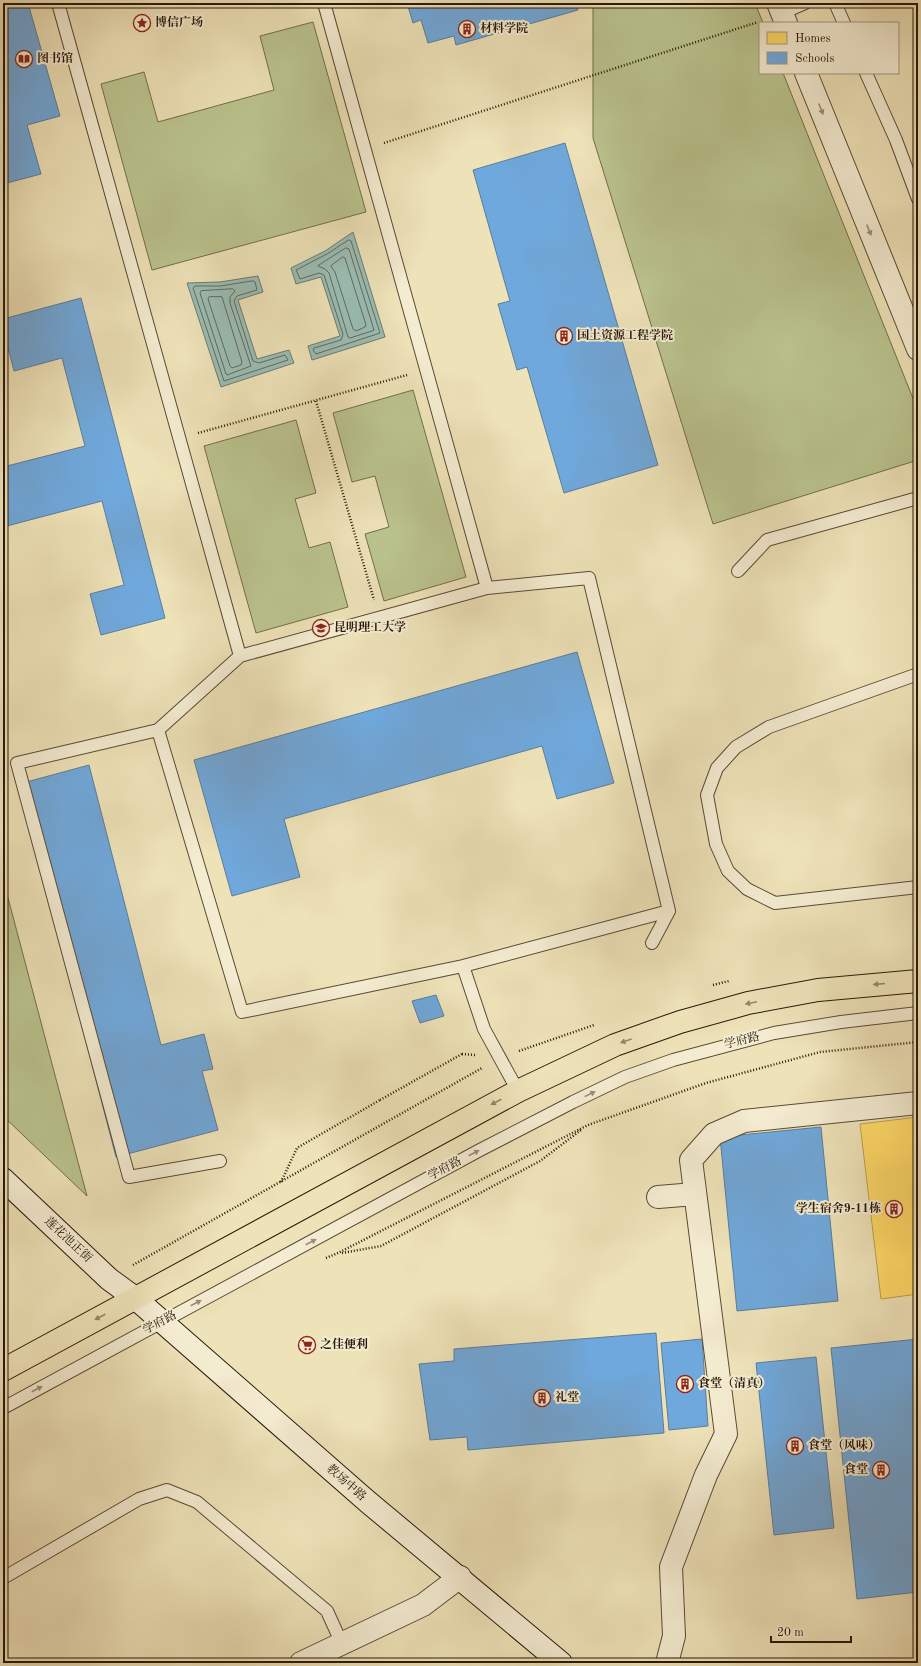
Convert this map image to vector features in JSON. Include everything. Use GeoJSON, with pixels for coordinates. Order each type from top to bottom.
{"type":"FeatureCollection","features":[{"type":"Feature","properties":{"kind":"main road"},"geometry":{"type":"LineString","coordinates":[[3,1370],[518,1090],[615,1045],[680,1022],[748,1003],[818,990],[918,981]]}},
{"type":"Feature","properties":{"kind":"street"},"geometry":{"type":"LineString","coordinates":[[806,74],[918,350]]}},
{"type":"Feature","properties":{"kind":"street"},"geometry":{"type":"LineString","coordinates":[[667,1663],[674,1636],[671,1567],[706,1474],[726,1434],[691,1160],[714,1134],[744,1121],[918,1103]]}},
{"type":"Feature","properties":{"kind":"street","name":"莲花池正街"},"geometry":{"type":"LineString","coordinates":[[3,1179],[109,1279],[135,1298]]}},
{"type":"Feature","properties":{"kind":"street"},"geometry":{"type":"LineString","coordinates":[[658,1197],[695,1194]]}},
{"type":"Feature","properties":{"kind":"street","name":"教场中路"},"geometry":{"type":"LineString","coordinates":[[135,1298],[368,1502],[460,1577],[561,1663]]}},
{"type":"Feature","properties":{"kind":"street"},"geometry":{"type":"LineString","coordinates":[[301,1663],[423,1605],[460,1577]]}},
{"type":"Feature","properties":{"kind":"lane"},"geometry":{"type":"LineString","coordinates":[[58,3],[240,656]]}},
{"type":"Feature","properties":{"kind":"lane"},"geometry":{"type":"LineString","coordinates":[[324,3],[487,588]]}},
{"type":"Feature","properties":{"kind":"lane"},"geometry":{"type":"LineString","coordinates":[[777,15],[805,3]]}},
{"type":"Feature","properties":{"kind":"lane"},"geometry":{"type":"LineString","coordinates":[[835,3],[844,22]]}},
{"type":"Feature","properties":{"kind":"lane"},"geometry":{"type":"LineString","coordinates":[[866,74],[896,140],[918,199]]}},
{"type":"Feature","properties":{"kind":"lane"},"geometry":{"type":"LineString","coordinates":[[738,571],[767,540],[918,498]]}},
{"type":"Feature","properties":{"kind":"lane"},"geometry":{"type":"LineString","coordinates":[[220,1161],[129,1177],[17,763],[158,730],[240,656],[487,588],[589,578],[669,910],[652,943]]}},
{"type":"Feature","properties":{"kind":"lane"},"geometry":{"type":"LineString","coordinates":[[918,674],[769,727],[736,747],[717,768],[707,795],[716,844],[728,871],[746,889],[775,903],[918,887]]}},
{"type":"Feature","properties":{"kind":"lane"},"geometry":{"type":"LineString","coordinates":[[158,730],[242,1012],[463,966],[669,910]]}},
{"type":"Feature","properties":{"kind":"lane"},"geometry":{"type":"LineString","coordinates":[[463,966],[484,1029],[518,1090]]}},
{"type":"Feature","properties":{"kind":"lane","name":"学府路"},"geometry":{"type":"LineString","coordinates":[[3,1408],[480,1150],[625,1077],[673,1060],[774,1033],[841,1022],[918,1013]]}},
{"type":"Feature","properties":{"kind":"lane"},"geometry":{"type":"LineString","coordinates":[[3,1578],[139,1498],[167,1490],[197,1502],[327,1611],[342,1644]]}},
{"type":"Feature","properties":{"kind":"path"},"geometry":{"type":"LineString","coordinates":[[365,149],[410,136],[777,15]]}},
{"type":"Feature","properties":{"kind":"path"},"geometry":{"type":"LineString","coordinates":[[179,438],[426,370]]}},
{"type":"Feature","properties":{"kind":"path"},"geometry":{"type":"LineString","coordinates":[[316,401],[380,617]]}},
{"type":"Feature","properties":{"kind":"path"},"geometry":{"type":"LineString","coordinates":[[324,1259],[588,1125],[706,1083],[820,1052],[918,1042]]}},
{"type":"Feature","properties":{"kind":"path"},"geometry":{"type":"LineString","coordinates":[[281,1182],[297,1148],[462,1054]]}},
{"type":"Feature","properties":{"kind":"path"},"geometry":{"type":"LineString","coordinates":[[338,1253],[382,1246],[540,1161],[588,1125]]}},
{"type":"Feature","properties":{"kind":"green space"},"geometry":{"type":"Polygon","coordinates":[[[591,3],[755,3],[763,22],[759,22],[759,74],[783,74],[918,411],[918,460],[713,524],[593,138],[593,9],[591,3]]]}},
{"type":"Feature","properties":{"kind":"green space"},"geometry":{"type":"Polygon","coordinates":[[[313,22],[366,212],[152,270],[101,84],[144,72],[158,122],[274,90],[260,36],[313,22]]]}},
{"type":"Feature","properties":{"kind":"green space"},"geometry":{"type":"Polygon","coordinates":[[[413,390],[466,577],[384,601],[365,534],[389,527],[375,476],[352,482],[333,413],[413,390]]]}},
{"type":"Feature","properties":{"kind":"green space"},"geometry":{"type":"Polygon","coordinates":[[[296,420],[316,493],[295,499],[309,548],[330,542],[348,607],[256,633],[204,446],[296,420]]]}},
{"type":"Feature","properties":{"kind":"green space"},"geometry":{"type":"Polygon","coordinates":[[[3,879],[87,1196],[3,1116],[3,879]]]}},
{"type":"Feature","properties":{"kind":"water"},"geometry":{"type":"Polygon","coordinates":[[[353,232],[385,337],[312,360],[308,346],[340,336],[321,277],[296,284],[291,268],[325,251],[353,232]]]}},
{"type":"Feature","properties":{"kind":"water"},"geometry":{"type":"Polygon","coordinates":[[[258,276],[263,292],[238,300],[257,359],[289,350],[294,363],[221,387],[187,283],[220,282],[258,276]]]}},
{"type":"Feature","properties":{"kind":"building: Homes","name":"学生宿舍9-11栋"},"geometry":{"type":"Polygon","coordinates":[[[918,1117],[918,1294],[881,1299],[860,1124],[918,1117]]]}},
{"type":"Feature","properties":{"kind":"building: Schools","name":"图书馆"},"geometry":{"type":"Polygon","coordinates":[[[3,3],[28,3],[60,116],[27,125],[41,174],[3,184],[3,3]]]}},
{"type":"Feature","properties":{"kind":"building: Schools","name":"材料学院"},"geometry":{"type":"Polygon","coordinates":[[[407,3],[576,3],[578,10],[456,45],[454,36],[428,43],[421,20],[413,23],[407,3]]]}},
{"type":"Feature","properties":{"kind":"building: Schools","name":"国土资源工程学院"},"geometry":{"type":"Polygon","coordinates":[[[565,143],[658,465],[564,493],[527,367],[517,370],[498,304],[510,301],[473,170],[565,143]]]}},
{"type":"Feature","properties":{"kind":"building: Schools"},"geometry":{"type":"Polygon","coordinates":[[[81,298],[165,618],[101,635],[90,594],[124,585],[102,501],[3,527],[3,467],[85,446],[62,358],[14,371],[3,328],[3,319],[81,298]]]}},
{"type":"Feature","properties":{"kind":"building: Schools"},"geometry":{"type":"Polygon","coordinates":[[[577,652],[614,783],[557,799],[542,746],[284,819],[300,877],[232,896],[194,760],[577,652]]]}},
{"type":"Feature","properties":{"kind":"building: Schools"},"geometry":{"type":"Polygon","coordinates":[[[89,765],[161,1045],[204,1034],[213,1069],[202,1071],[218,1130],[116,1157],[19,784],[89,765]]]}},
{"type":"Feature","properties":{"kind":"building: Schools"},"geometry":{"type":"Polygon","coordinates":[[[436,995],[444,1016],[420,1023],[412,1001],[436,995]]]}},
{"type":"Feature","properties":{"kind":"building: Schools"},"geometry":{"type":"Polygon","coordinates":[[[821,1127],[838,1301],[737,1311],[720,1137],[821,1127]]]}},
{"type":"Feature","properties":{"kind":"building: Schools","name":"礼堂"},"geometry":{"type":"Polygon","coordinates":[[[656,1333],[664,1433],[468,1450],[467,1437],[430,1440],[419,1364],[454,1361],[454,1349],[656,1333]]]}},
{"type":"Feature","properties":{"kind":"building: Schools","name":"食堂（清真）"},"geometry":{"type":"Polygon","coordinates":[[[702,1339],[708,1426],[669,1430],[661,1343],[702,1339]]]}},
{"type":"Feature","properties":{"kind":"building: Schools","name":"食堂"},"geometry":{"type":"Polygon","coordinates":[[[918,1339],[918,1592],[857,1599],[831,1348],[918,1339]]]}},
{"type":"Feature","properties":{"kind":"building: Schools","name":"食堂（风味）"},"geometry":{"type":"Polygon","coordinates":[[[816,1357],[834,1528],[774,1535],[756,1363],[816,1357]]]}},
{"type":"Feature","properties":{"kind":"place","name":"博信广场"},"geometry":{"type":"Point","coordinates":[142,23]}},
{"type":"Feature","properties":{"kind":"place","name":"材料学院"},"geometry":{"type":"Point","coordinates":[467,29]}},
{"type":"Feature","properties":{"kind":"place","name":"图书馆"},"geometry":{"type":"Point","coordinates":[24,59]}},
{"type":"Feature","properties":{"kind":"place","name":"国土资源工程学院"},"geometry":{"type":"Point","coordinates":[564,336]}},
{"type":"Feature","properties":{"kind":"place","name":"昆明理工大学"},"geometry":{"type":"Point","coordinates":[321,628]}},
{"type":"Feature","properties":{"kind":"place","name":"学生宿舍9-11栋"},"geometry":{"type":"Point","coordinates":[894,1209]}},
{"type":"Feature","properties":{"kind":"place","name":"之佳便利"},"geometry":{"type":"Point","coordinates":[307,1345]}},
{"type":"Feature","properties":{"kind":"place","name":"食堂（清真）"},"geometry":{"type":"Point","coordinates":[685,1384]}},
{"type":"Feature","properties":{"kind":"place","name":"礼堂"},"geometry":{"type":"Point","coordinates":[542,1398]}},
{"type":"Feature","properties":{"kind":"place","name":"食堂（风味）"},"geometry":{"type":"Point","coordinates":[795,1446]}},
{"type":"Feature","properties":{"kind":"place","name":"食堂"},"geometry":{"type":"Point","coordinates":[881,1470]}}]}
